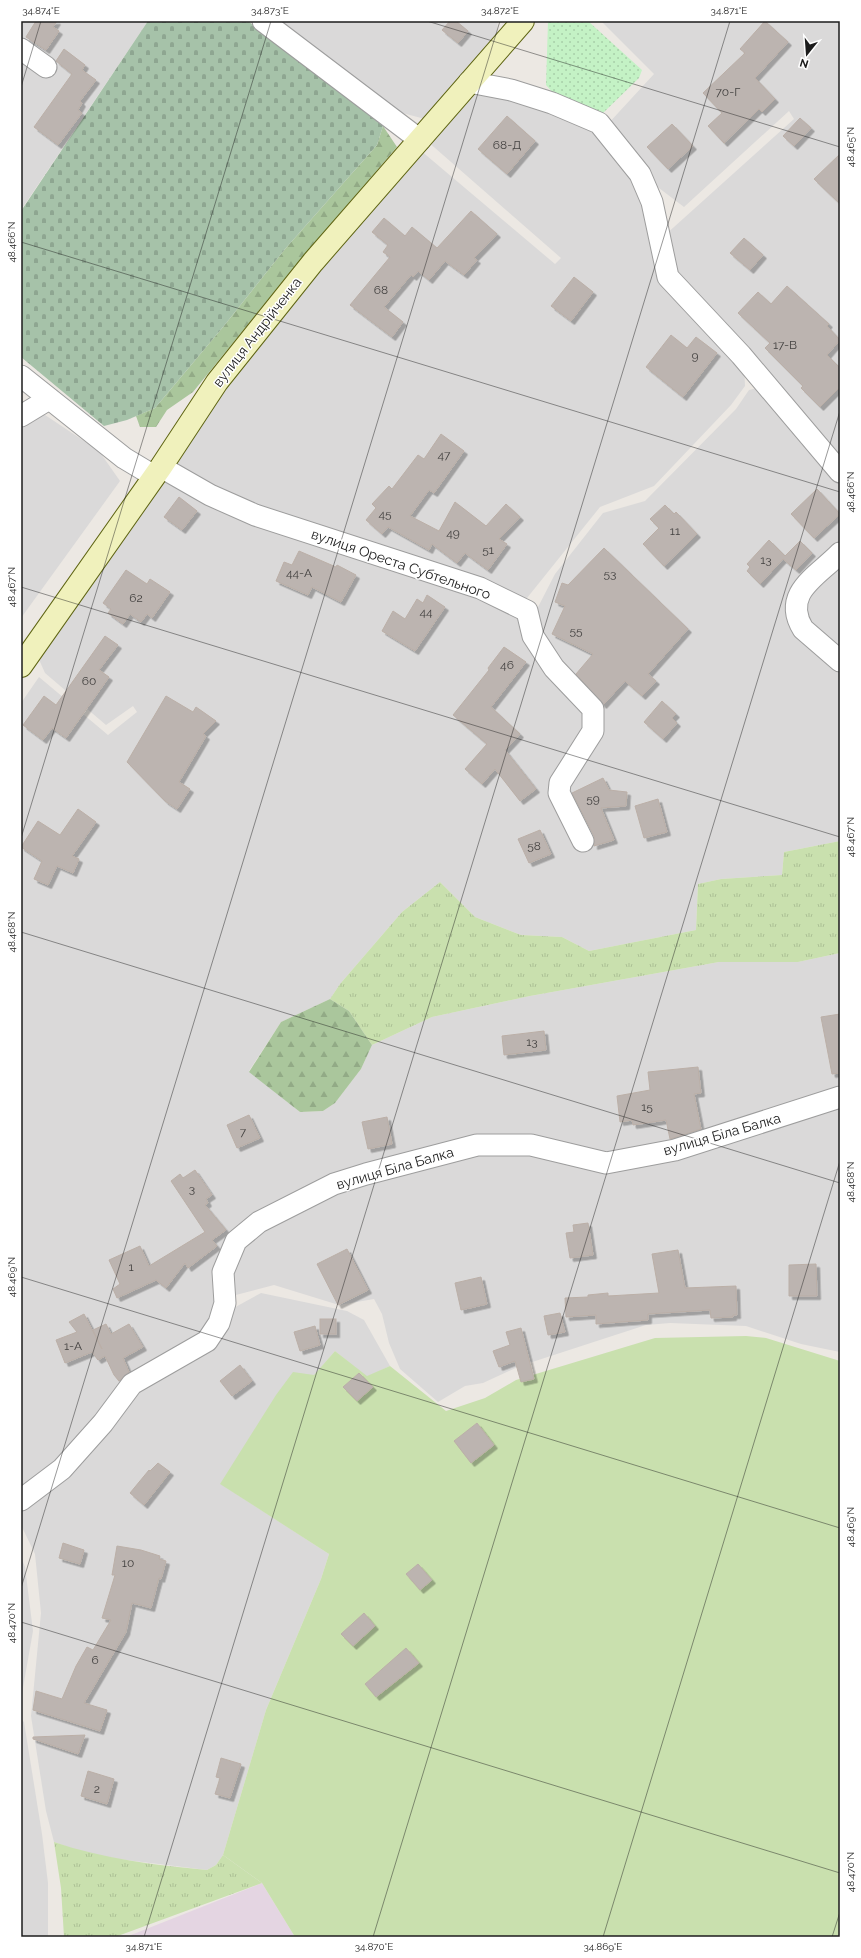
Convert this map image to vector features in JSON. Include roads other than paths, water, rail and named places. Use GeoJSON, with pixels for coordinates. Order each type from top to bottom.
{"type":"FeatureCollection","features":[{"type":"Feature","properties":{"kind":"street"},"geometry":{"type":"LineString","coordinates":[[263,21],[420,140]]}},
{"type":"Feature","properties":{"kind":"street","name":"вулиця Андрійченка"},"geometry":{"type":"LineString","coordinates":[[21,666],[158,472],[217,382],[312,262],[523,21]]}},
{"type":"Feature","properties":{"kind":"street"},"geometry":{"type":"LineString","coordinates":[[21,49],[46,67]]}},
{"type":"Feature","properties":{"kind":"street"},"geometry":{"type":"LineString","coordinates":[[469,82],[511,90],[552,103],[599,123],[640,174],[652,202],[668,277],[741,355],[840,472]]}},
{"type":"Feature","properties":{"kind":"street","name":"вулиця Ореста Субтельного"},"geometry":{"type":"LineString","coordinates":[[21,376],[124,458],[255,515],[480,588],[527,611],[533,636],[550,662],[593,709],[593,731],[560,783],[559,793],[583,841]]}},
{"type":"Feature","properties":{"kind":"street"},"geometry":{"type":"LineString","coordinates":[[21,416],[48,399]]}},
{"type":"Feature","properties":{"kind":"street"},"geometry":{"type":"LineString","coordinates":[[840,553],[799,592],[796,607],[799,622],[803,629],[840,661]]}},
{"type":"Feature","properties":{"kind":"street","name":"вулиця Біла Балка"},"geometry":{"type":"LineString","coordinates":[[21,1500],[62,1468],[103,1423],[132,1384],[207,1341],[219,1323],[225,1303],[223,1272],[236,1241],[259,1222],[334,1184],[477,1144],[531,1145],[606,1163],[675,1150],[840,1097]]}}]}
